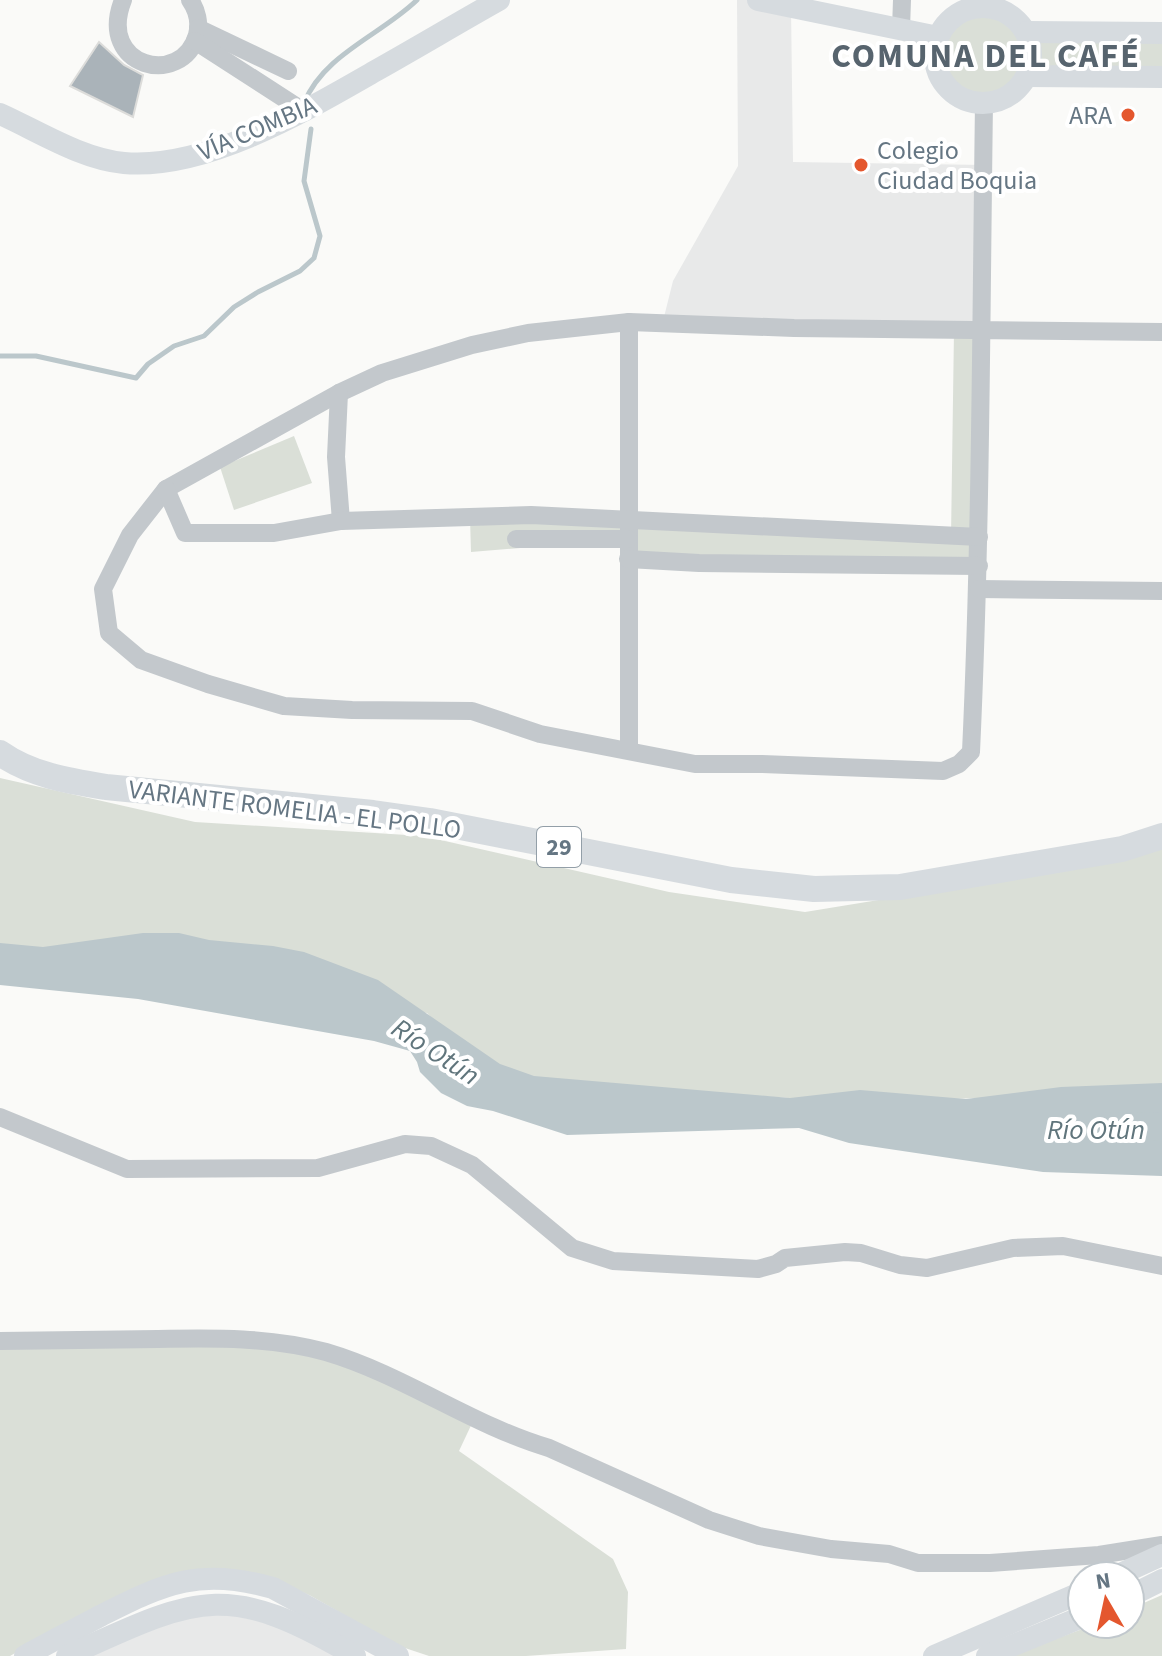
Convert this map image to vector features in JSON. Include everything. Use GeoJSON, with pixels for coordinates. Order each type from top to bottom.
{"type":"FeatureCollection","features":[{"type":"Feature","properties":{"kind":"highway","name":"VARIANTE ROMELIA - EL POLLO"},"geometry":{"type":"LineString","coordinates":[[0,753],[36,772],[68,781],[373,813],[777,887],[900,887],[1122,849],[1162,836]]}},
{"type":"Feature","properties":{"kind":"main road","name":"VÍA COMBIA"},"geometry":{"type":"LineString","coordinates":[[0,114],[82,152],[123,163],[178,160],[242,139],[305,112],[499,0]]}},
{"type":"Feature","properties":{"kind":"main road"},"geometry":{"type":"LineString","coordinates":[[758,0],[938,37]]}},
{"type":"Feature","properties":{"kind":"main road"},"geometry":{"type":"LineString","coordinates":[[984,3],[1009,13],[1027,32],[1032,46],[1032,62],[1027,76],[1010,96],[984,103],[971,102],[947,88],[935,63],[935,50],[938,37],[956,15],[984,3]]}},
{"type":"Feature","properties":{"kind":"main road"},"geometry":{"type":"LineString","coordinates":[[1027,32],[1162,33]]}},
{"type":"Feature","properties":{"kind":"main road"},"geometry":{"type":"LineString","coordinates":[[1027,76],[1162,77]]}},
{"type":"Feature","properties":{"kind":"main road"},"geometry":{"type":"LineString","coordinates":[[25,1656],[146,1592],[169,1584],[209,1578],[252,1582],[273,1588],[398,1656]]}},
{"type":"Feature","properties":{"kind":"main road"},"geometry":{"type":"LineString","coordinates":[[934,1656],[1066,1599]]}},
{"type":"Feature","properties":{"kind":"main road"},"geometry":{"type":"LineString","coordinates":[[67,1656],[154,1617],[215,1603],[258,1609],[292,1621],[355,1656]]}},
{"type":"Feature","properties":{"kind":"main road"},"geometry":{"type":"LineString","coordinates":[[987,1656],[1066,1624]]}},
{"type":"Feature","properties":{"kind":"street"},"geometry":{"type":"LineString","coordinates":[[123,0],[116,27],[120,40],[127,52],[150,65],[164,65],[188,52],[197,35],[197,15],[190,0]]}},
{"type":"Feature","properties":{"kind":"street"},"geometry":{"type":"LineString","coordinates":[[901,29],[902,0]]}},
{"type":"Feature","properties":{"kind":"street"},"geometry":{"type":"LineString","coordinates":[[197,35],[288,71]]}},
{"type":"Feature","properties":{"kind":"street"},"geometry":{"type":"LineString","coordinates":[[197,35],[305,112]]}},
{"type":"Feature","properties":{"kind":"street"},"geometry":{"type":"LineString","coordinates":[[984,103],[982,330],[979,537],[979,589],[971,752],[959,764],[943,771],[695,764],[540,734],[472,711],[284,706],[141,660],[109,633],[103,589],[130,535],[166,489],[339,393],[382,373],[472,345],[528,333],[629,322],[794,328],[982,330],[1162,332]]}},
{"type":"Feature","properties":{"kind":"street"},"geometry":{"type":"LineString","coordinates":[[629,322],[629,750]]}},
{"type":"Feature","properties":{"kind":"street"},"geometry":{"type":"LineString","coordinates":[[339,393],[336,457],[341,521]]}},
{"type":"Feature","properties":{"kind":"street"},"geometry":{"type":"LineString","coordinates":[[166,489],[185,533],[274,533],[341,521],[531,515],[979,537]]}},
{"type":"Feature","properties":{"kind":"street"},"geometry":{"type":"LineString","coordinates":[[516,539],[628,539]]}},
{"type":"Feature","properties":{"kind":"street"},"geometry":{"type":"LineString","coordinates":[[628,559],[699,563],[979,566]]}},
{"type":"Feature","properties":{"kind":"street"},"geometry":{"type":"LineString","coordinates":[[979,589],[1162,591]]}},
{"type":"Feature","properties":{"kind":"street"},"geometry":{"type":"LineString","coordinates":[[0,1117],[127,1169],[318,1168],[405,1144],[431,1146],[472,1165],[572,1248],[613,1261],[758,1269],[785,1258],[845,1252],[927,1268],[1013,1248],[1063,1246],[1162,1266]]}},
{"type":"Feature","properties":{"kind":"street"},"geometry":{"type":"LineString","coordinates":[[0,1341],[226,1338],[267,1341],[330,1353],[521,1440],[575,1459],[674,1506],[734,1528],[789,1543],[889,1554],[918,1563],[990,1563],[1099,1555],[1162,1545]]}},
{"type":"Feature","properties":{"kind":"shaded area","name":"Colegio Ciudad Boquia"},"geometry":{"type":"Polygon","coordinates":[[[737,0],[758,0],[791,7],[793,162],[985,165],[982,330],[663,321],[673,281],[738,166],[737,0]]]}},
{"type":"Feature","properties":{"kind":"shaded area"},"geometry":{"type":"Polygon","coordinates":[[[984,6],[1009,13],[1027,32],[1162,33],[1162,77],[1028,76],[1004,99],[980,104],[959,96],[943,78],[936,56],[938,34],[953,16],[984,6]]]}},
{"type":"Feature","properties":{"kind":"shaded area"},"geometry":{"type":"Polygon","coordinates":[[[954,330],[982,330],[979,566],[628,559],[628,546],[545,546],[471,552],[470,518],[951,537],[954,330]]]}},
{"type":"Feature","properties":{"kind":"shaded area"},"geometry":{"type":"Polygon","coordinates":[[[294,436],[312,483],[234,510],[220,467],[294,436]]]}},
{"type":"Feature","properties":{"kind":"shaded area"},"geometry":{"type":"Polygon","coordinates":[[[0,778],[195,822],[423,836],[669,892],[805,912],[1020,877],[1162,837],[1162,1099],[1041,1102],[976,1098],[866,1103],[760,1096],[662,1101],[482,1072],[427,1013],[0,959],[0,778]]]}},
{"type":"Feature","properties":{"kind":"shaded area"},"geometry":{"type":"Polygon","coordinates":[[[0,1341],[303,1346],[474,1419],[459,1451],[613,1559],[628,1592],[626,1649],[526,1656],[429,1656],[399,1646],[311,1596],[274,1579],[232,1571],[43,1637],[10,1656],[0,1656],[0,1341]]]}},
{"type":"Feature","properties":{"kind":"shaded area"},"geometry":{"type":"Polygon","coordinates":[[[1162,1595],[1162,1656],[1009,1656],[1066,1635],[1066,1640],[1146,1640],[1146,1602],[1162,1595]]]}},
{"type":"Feature","properties":{"kind":"shaded area"},"geometry":{"type":"Polygon","coordinates":[[[215,1603],[355,1656],[67,1656],[215,1603]]]}},
{"type":"Feature","properties":{"kind":"water","name":"Río Otún"},"geometry":{"type":"Polygon","coordinates":[[[143,933],[179,933],[209,940],[304,952],[378,980],[500,1064],[534,1076],[790,1098],[860,1090],[966,1099],[1061,1087],[1162,1083],[1162,1116],[1148,1120],[1144,1132],[1162,1141],[1162,1176],[1043,1172],[849,1143],[799,1128],[567,1135],[493,1111],[467,1106],[441,1093],[420,1072],[410,1051],[374,1041],[138,999],[0,985],[0,943],[43,947],[143,933]]]}},
{"type":"Feature","properties":{"kind":"building"},"geometry":{"type":"Polygon","coordinates":[[[99,42],[124,65],[143,75],[133,117],[70,86],[99,42]]]}},
{"type":"Feature","properties":{"kind":"waterway"},"geometry":{"type":"LineString","coordinates":[[304,103],[313,86],[339,58],[417,0]]}},
{"type":"Feature","properties":{"kind":"waterway"},"geometry":{"type":"LineString","coordinates":[[0,356],[36,356],[136,378],[148,364],[174,346],[204,336],[234,307],[300,271],[314,258],[320,236],[304,181],[311,129]]}},
{"type":"Feature","properties":{"kind":"waterway","name":"Río Otún"},"geometry":{"type":"LineString","coordinates":[[1107,1126],[1162,1127]]}},
{"type":"Feature","properties":{"kind":"place","name":"ARA"},"geometry":{"type":"Point","coordinates":[1128,115]}},
{"type":"Feature","properties":{"kind":"place","name":"Colegio Ciudad Boquia"},"geometry":{"type":"Point","coordinates":[861,165]}},
{"type":"Feature","properties":{"kind":"district","name":"COMUNA DEL CAFÉ"},"geometry":{"type":"Point","coordinates":[986,55]}}]}
